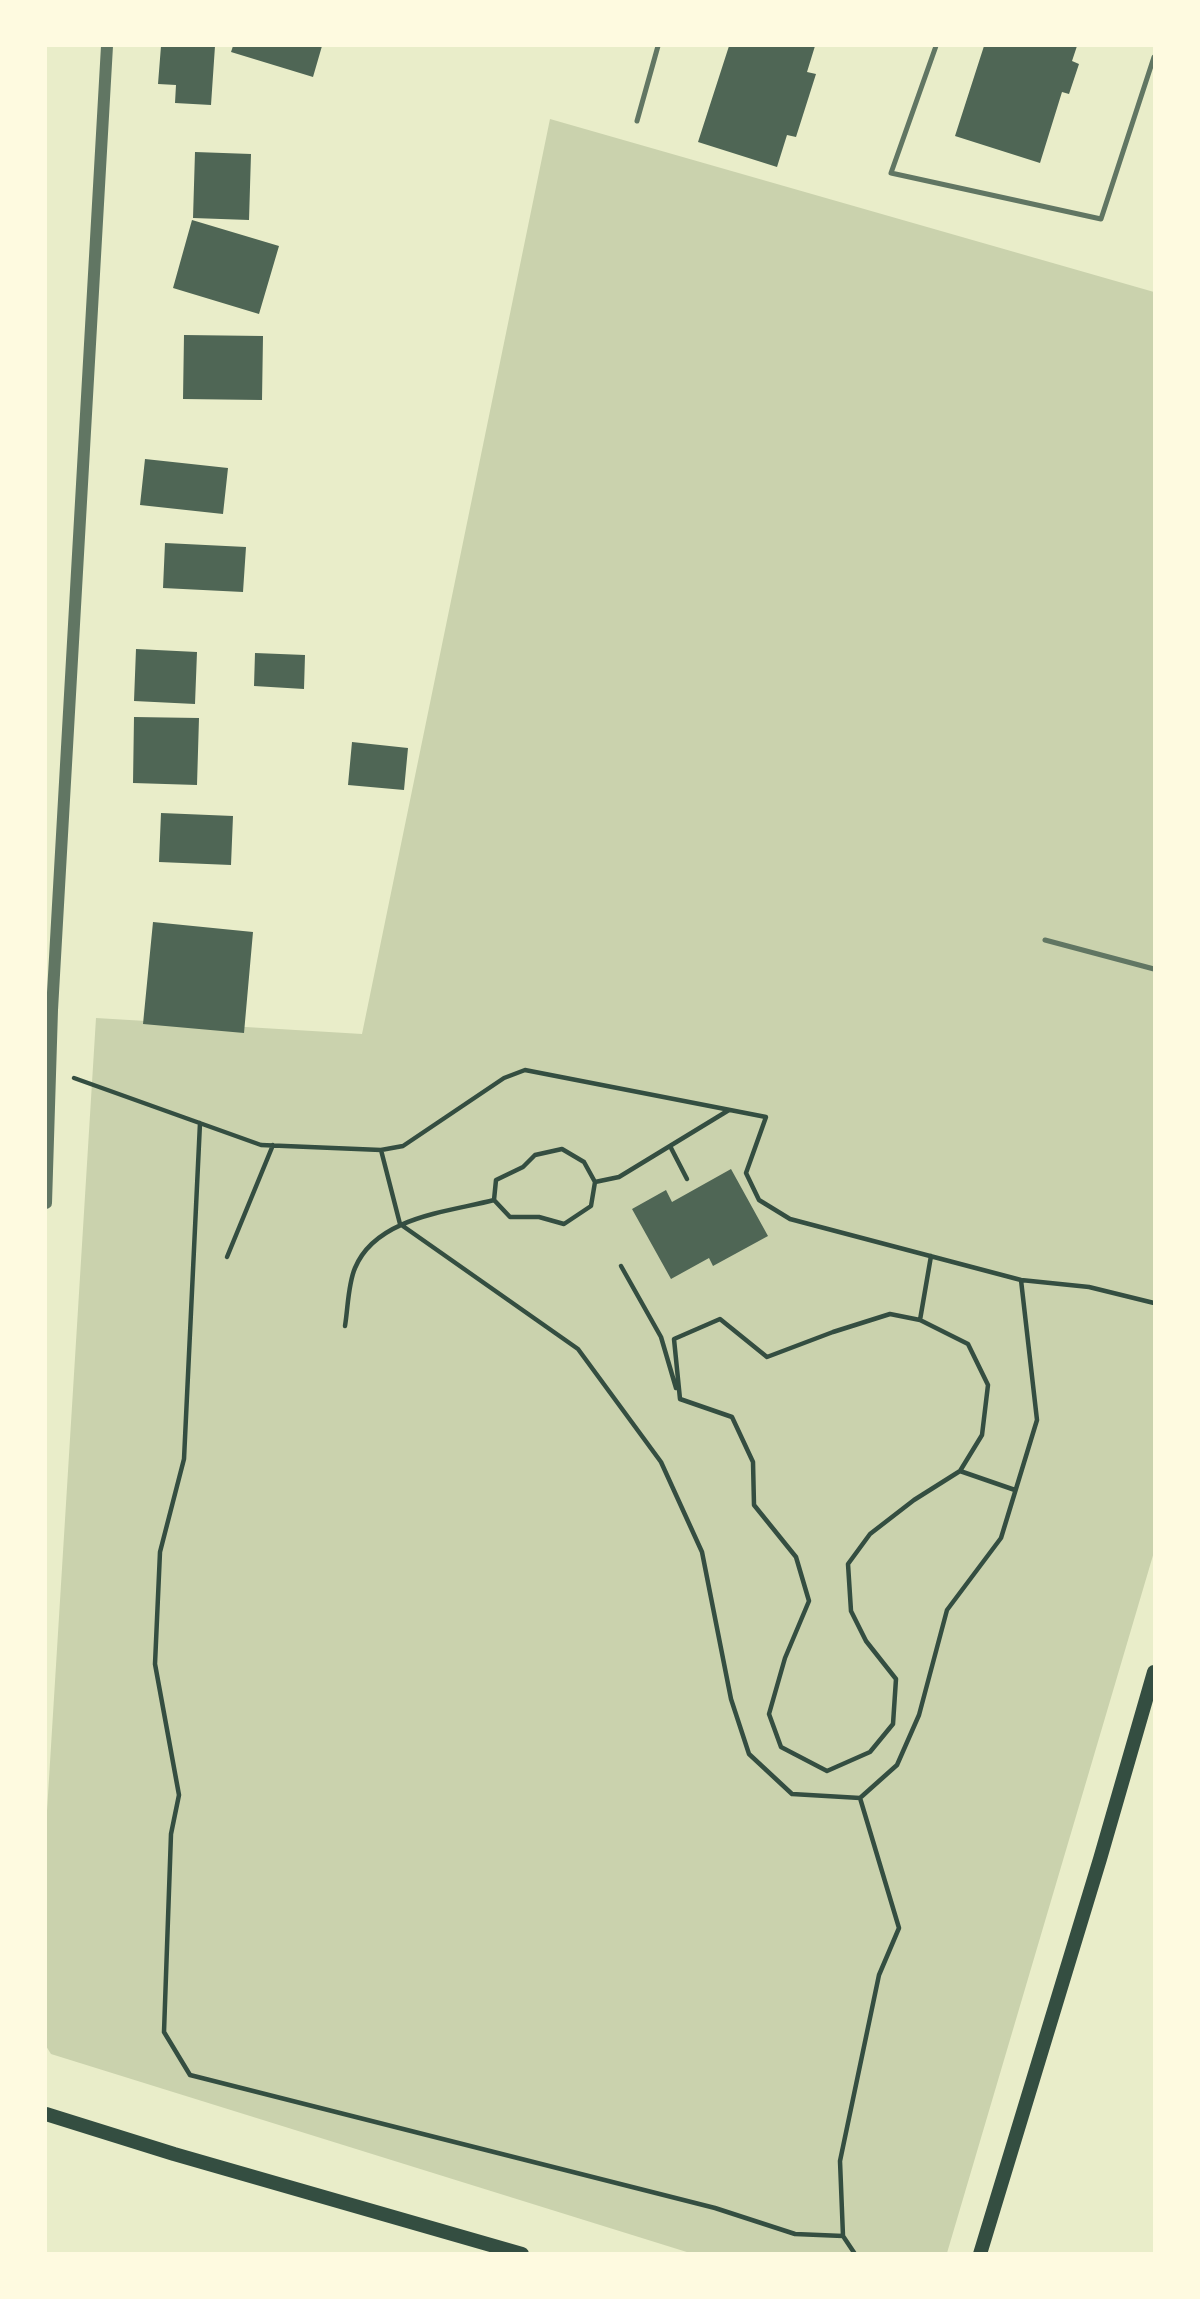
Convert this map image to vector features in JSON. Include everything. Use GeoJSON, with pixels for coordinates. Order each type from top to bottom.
{"type":"FeatureCollection","features":[{"type":"Feature","properties":{"kind":"main road"},"geometry":{"type":"LineString","coordinates":[[980,2253],[1154,1672]]}},
{"type":"Feature","properties":{"kind":"main road"},"geometry":{"type":"LineString","coordinates":[[46,2114],[174,2154],[522,2253]]}},
{"type":"Feature","properties":{"kind":"street"},"geometry":{"type":"LineString","coordinates":[[46,1203],[49,1069],[107,46]]}},
{"type":"Feature","properties":{"kind":"lane"},"geometry":{"type":"LineString","coordinates":[[637,121],[658,46]]}},
{"type":"Feature","properties":{"kind":"lane"},"geometry":{"type":"LineString","coordinates":[[936,46],[891,173],[1101,219],[1154,57]]}},
{"type":"Feature","properties":{"kind":"lane"},"geometry":{"type":"LineString","coordinates":[[1045,940],[1154,969]]}},
{"type":"Feature","properties":{"kind":"path"},"geometry":{"type":"LineString","coordinates":[[49,1069],[261,1144],[273,1145],[382,1150],[403,1146],[503,1078],[525,1070],[766,1117],[746,1173],[760,1200],[790,1219],[1021,1280],[1089,1287],[1154,1303]]}},
{"type":"Feature","properties":{"kind":"path"},"geometry":{"type":"LineString","coordinates":[[595,1182],[619,1177],[730,1110]]}},
{"type":"Feature","properties":{"kind":"path"},"geometry":{"type":"LineString","coordinates":[[200,1123],[184,1459],[160,1552],[155,1664],[179,1795],[171,1834],[164,2032],[190,2075],[715,2208],[795,2234],[843,2236]]}},
{"type":"Feature","properties":{"kind":"path"},"geometry":{"type":"LineString","coordinates":[[227,1257],[273,1145]]}},
{"type":"Feature","properties":{"kind":"path"},"geometry":{"type":"LineString","coordinates":[[670,1146],[687,1179]]}},
{"type":"Feature","properties":{"kind":"path"},"geometry":{"type":"LineString","coordinates":[[562,1149],[584,1162],[595,1182],[591,1206],[564,1224],[540,1217],[510,1217],[495,1200],[496,1180],[523,1167],[535,1155],[562,1149]]}},
{"type":"Feature","properties":{"kind":"path"},"geometry":{"type":"LineString","coordinates":[[382,1150],[400,1224],[578,1349],[661,1462],[702,1552],[731,1699],[749,1754],[792,1794],[860,1798],[897,1765],[919,1715],[947,1610],[1001,1538],[1037,1420],[1021,1280]]}},
{"type":"Feature","properties":{"kind":"path"},"geometry":{"type":"LineString","coordinates":[[345,1326],[355,1268],[372,1242],[400,1224],[495,1200]]}},
{"type":"Feature","properties":{"kind":"path"},"geometry":{"type":"LineString","coordinates":[[920,1320],[931,1256]]}},
{"type":"Feature","properties":{"kind":"path"},"geometry":{"type":"LineString","coordinates":[[621,1266],[661,1337],[680,1399]]}},
{"type":"Feature","properties":{"kind":"path"},"geometry":{"type":"LineString","coordinates":[[890,1314],[920,1320],[968,1344],[988,1385],[982,1435],[960,1471],[914,1500],[870,1534],[848,1564],[851,1611],[866,1641],[896,1679],[892,1724],[870,1752],[827,1770],[781,1747],[769,1714],[785,1658],[809,1601],[796,1557],[754,1505],[753,1462],[732,1416],[680,1399],[674,1339],[720,1319],[767,1357],[890,1314]]}},
{"type":"Feature","properties":{"kind":"path"},"geometry":{"type":"LineString","coordinates":[[960,1471],[1015,1490]]}},
{"type":"Feature","properties":{"kind":"path"},"geometry":{"type":"LineString","coordinates":[[855,2253],[843,2236],[840,2161],[879,1975],[899,1928],[860,1798]]}},
{"type":"Feature","properties":{"kind":"green space"},"geometry":{"type":"Polygon","coordinates":[[[550,119],[1154,292],[1154,1552],[947,2253],[690,2253],[51,2054],[46,2046],[46,1827],[96,1018],[362,1034],[550,119]]]}},
{"type":"Feature","properties":{"kind":"building"},"geometry":{"type":"Polygon","coordinates":[[[161,46],[215,46],[211,105],[175,103],[176,85],[158,84],[161,46]]]}},
{"type":"Feature","properties":{"kind":"building"},"geometry":{"type":"Polygon","coordinates":[[[233,46],[322,46],[313,77],[231,52],[233,46]]]}},
{"type":"Feature","properties":{"kind":"building"},"geometry":{"type":"Polygon","coordinates":[[[729,46],[815,46],[807,72],[816,74],[796,137],[787,135],[777,167],[698,142],[729,46]]]}},
{"type":"Feature","properties":{"kind":"building"},"geometry":{"type":"Polygon","coordinates":[[[984,46],[1077,46],[1072,61],[1079,64],[1069,94],[1062,92],[1040,163],[955,136],[984,46]]]}},
{"type":"Feature","properties":{"kind":"building"},"geometry":{"type":"Polygon","coordinates":[[[195,152],[251,154],[249,220],[193,218],[195,152]]]}},
{"type":"Feature","properties":{"kind":"building"},"geometry":{"type":"Polygon","coordinates":[[[192,220],[279,246],[259,314],[173,288],[192,220]]]}},
{"type":"Feature","properties":{"kind":"building"},"geometry":{"type":"Polygon","coordinates":[[[184,335],[263,336],[262,400],[183,399],[184,335]]]}},
{"type":"Feature","properties":{"kind":"building"},"geometry":{"type":"Polygon","coordinates":[[[145,459],[228,468],[223,514],[140,505],[145,459]]]}},
{"type":"Feature","properties":{"kind":"building"},"geometry":{"type":"Polygon","coordinates":[[[165,543],[246,547],[243,592],[163,588],[165,543]]]}},
{"type":"Feature","properties":{"kind":"building"},"geometry":{"type":"Polygon","coordinates":[[[136,649],[197,652],[195,704],[134,701],[136,649]]]}},
{"type":"Feature","properties":{"kind":"building"},"geometry":{"type":"Polygon","coordinates":[[[255,653],[305,655],[304,689],[254,686],[255,653]]]}},
{"type":"Feature","properties":{"kind":"building"},"geometry":{"type":"Polygon","coordinates":[[[134,717],[199,718],[197,785],[133,783],[134,717]]]}},
{"type":"Feature","properties":{"kind":"building"},"geometry":{"type":"Polygon","coordinates":[[[352,742],[408,748],[404,790],[348,785],[352,742]]]}},
{"type":"Feature","properties":{"kind":"building"},"geometry":{"type":"Polygon","coordinates":[[[161,813],[233,816],[231,865],[159,862],[161,813]]]}},
{"type":"Feature","properties":{"kind":"building"},"geometry":{"type":"Polygon","coordinates":[[[153,922],[253,932],[244,1033],[143,1024],[153,922]]]}},
{"type":"Feature","properties":{"kind":"building"},"geometry":{"type":"Polygon","coordinates":[[[731,1169],[768,1236],[713,1266],[709,1258],[671,1279],[632,1209],[666,1190],[672,1202],[731,1169]]]}}]}
